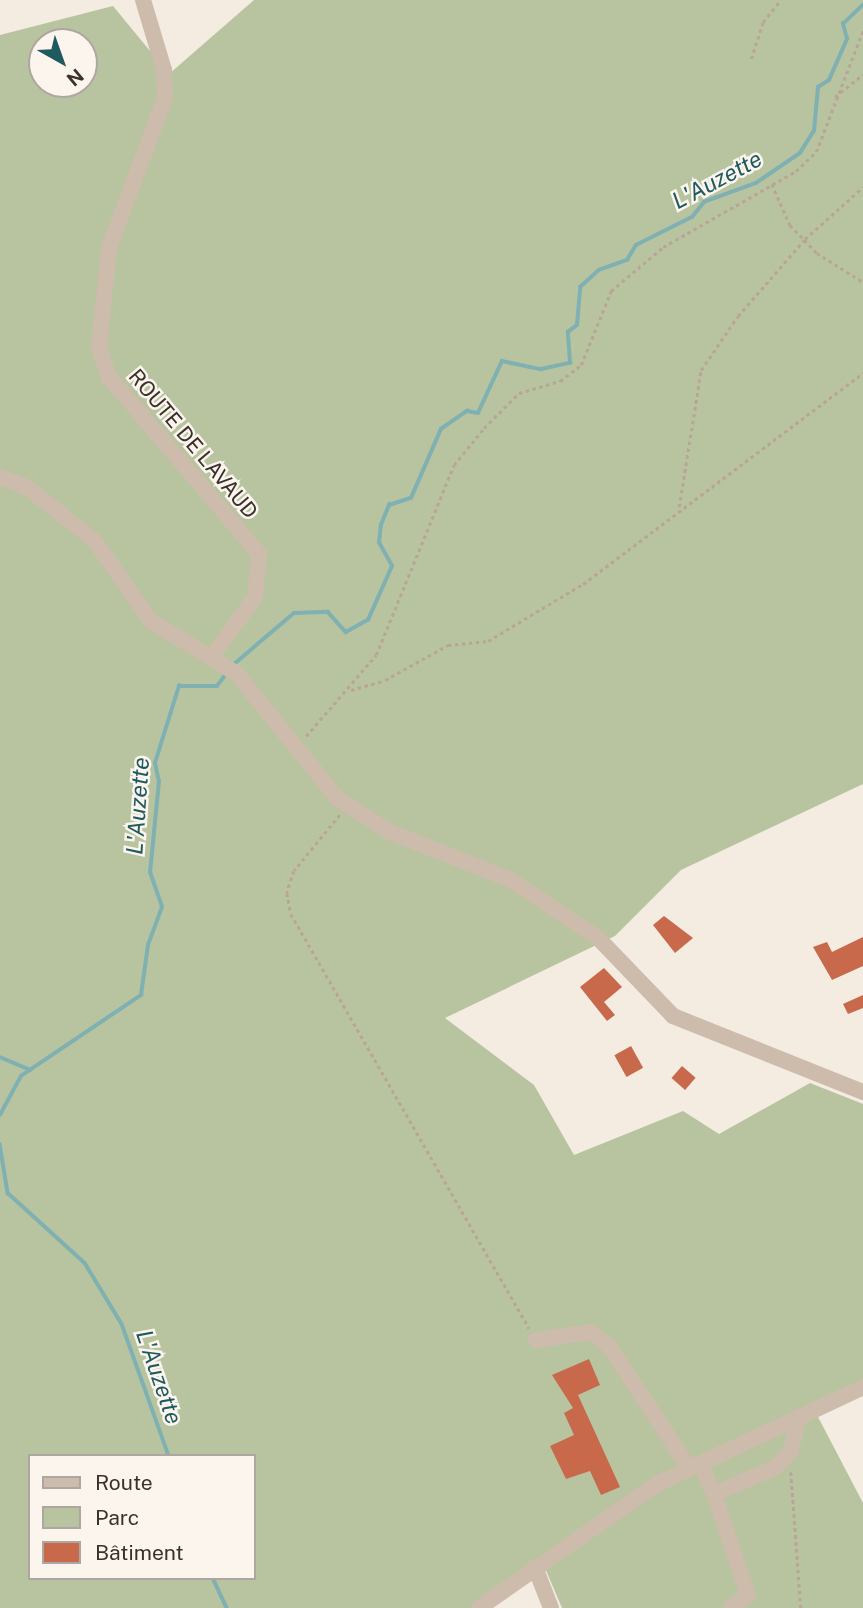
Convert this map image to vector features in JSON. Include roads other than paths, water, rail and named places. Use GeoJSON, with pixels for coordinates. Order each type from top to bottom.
{"type":"FeatureCollection","features":[{"type":"Feature","properties":{"kind":"street","name":"ROUTE DE LAVAUD"},"geometry":{"type":"LineString","coordinates":[[143,0],[164,69],[164,98],[109,248],[99,347],[109,377],[259,554],[255,597],[216,660]]}},
{"type":"Feature","properties":{"kind":"street"},"geometry":{"type":"LineString","coordinates":[[0,477],[64,513],[94,540],[151,621],[237,674],[349,806],[390,832],[511,880],[599,939],[673,1017],[863,1092]]}},
{"type":"Feature","properties":{"kind":"street"},"geometry":{"type":"LineString","coordinates":[[536,1340],[590,1332],[609,1346],[714,1494],[748,1595],[731,1608]]}},
{"type":"Feature","properties":{"kind":"street"},"geometry":{"type":"LineString","coordinates":[[480,1608],[502,1601],[535,1567],[695,1465],[863,1387]]}},
{"type":"Feature","properties":{"kind":"street"},"geometry":{"type":"LineString","coordinates":[[714,1494],[786,1459],[798,1417]]}},
{"type":"Feature","properties":{"kind":"street"},"geometry":{"type":"LineString","coordinates":[[535,1567],[551,1608]]}},
{"type":"Feature","properties":{"kind":"waterway","name":"L'Auzette"},"geometry":{"type":"LineString","coordinates":[[233,665],[294,613],[328,612],[346,632],[368,620],[392,566],[379,543],[381,525],[389,505],[411,498],[441,429],[467,411],[478,413],[502,361],[541,369],[570,363],[568,332],[577,325],[580,287],[599,270],[627,260],[636,245],[692,217],[704,202],[756,183],[800,153],[814,131],[818,87],[829,80],[847,39],[843,24],[863,5]]}},
{"type":"Feature","properties":{"kind":"waterway","name":"L'Auzette"},"geometry":{"type":"LineString","coordinates":[[0,1115],[21,1076],[141,995],[148,945],[162,907],[150,873],[159,782],[155,763],[179,686],[217,686],[226,674]]}},
{"type":"Feature","properties":{"kind":"waterway"},"geometry":{"type":"LineString","coordinates":[[0,1057],[30,1070]]}},
{"type":"Feature","properties":{"kind":"waterway","name":"L'Auzette"},"geometry":{"type":"LineString","coordinates":[[0,1144],[8,1193],[85,1263],[122,1324],[168,1454]]}},
{"type":"Feature","properties":{"kind":"waterway","name":"L'Auzette"},"geometry":{"type":"LineString","coordinates":[[214,1580],[227,1608]]}}]}
